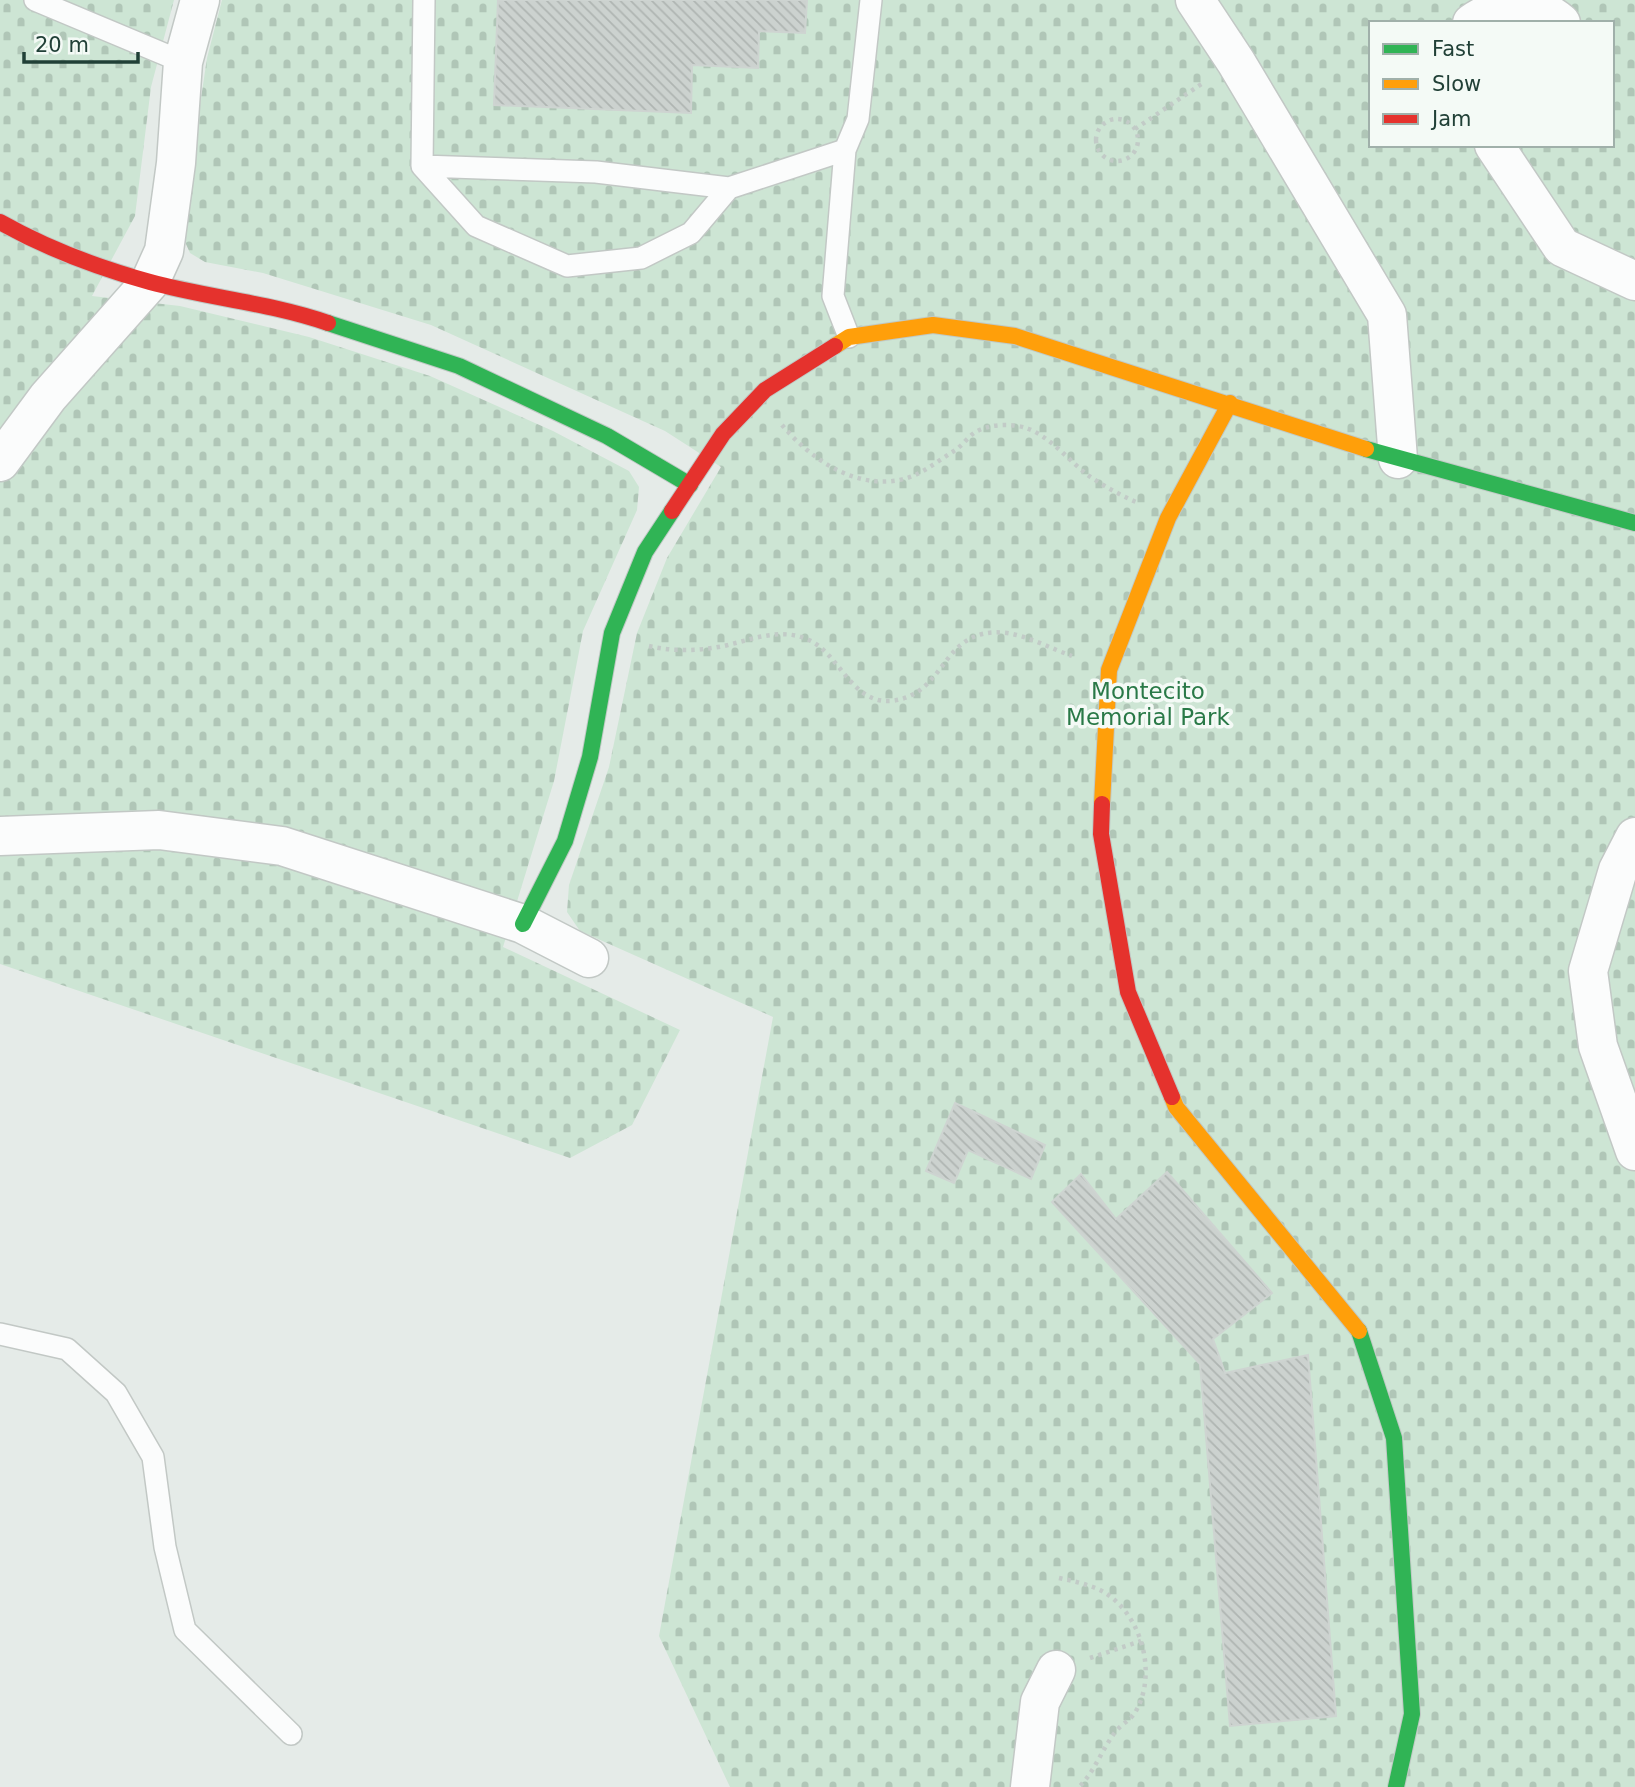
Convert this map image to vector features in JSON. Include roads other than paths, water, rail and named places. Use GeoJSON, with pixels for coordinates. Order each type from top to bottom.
{"type":"FeatureCollection","features":[{"type":"Feature","properties":{"kind":"street"},"geometry":{"type":"LineString","coordinates":[[0,462],[48,397],[150,282],[164,251],[176,163],[183,62],[200,0]]}},
{"type":"Feature","properties":{"kind":"street"},"geometry":{"type":"LineString","coordinates":[[1195,0],[1236,62],[1387,315],[1398,459]]}},
{"type":"Feature","properties":{"kind":"street"},"geometry":{"type":"LineString","coordinates":[[1475,21],[1493,10],[1516,6],[1538,9],[1558,21]]}},
{"type":"Feature","properties":{"kind":"street"},"geometry":{"type":"LineString","coordinates":[[1495,147],[1562,247],[1635,281]]}},
{"type":"Feature","properties":{"kind":"street"},"geometry":{"type":"LineString","coordinates":[[0,222],[34,241],[150,282],[284,308],[459,366],[607,436],[690,485]]}},
{"type":"Feature","properties":{"kind":"street"},"geometry":{"type":"LineString","coordinates":[[523,924],[565,841],[590,757],[612,633],[645,552],[723,435],[765,390],[849,337],[933,326],[1015,336],[1398,459],[1635,523]]}},
{"type":"Feature","properties":{"kind":"street"},"geometry":{"type":"LineString","coordinates":[[1230,403],[1168,518],[1109,670],[1101,834],[1128,992],[1177,1107],[1359,1331],[1394,1438],[1412,1714],[1396,1787]]}},
{"type":"Feature","properties":{"kind":"street"},"geometry":{"type":"LineString","coordinates":[[0,836],[159,830],[282,846],[523,924],[589,958]]}},
{"type":"Feature","properties":{"kind":"street"},"geometry":{"type":"LineString","coordinates":[[1635,837],[1618,870],[1588,971],[1598,1046],[1635,1151]]}},
{"type":"Feature","properties":{"kind":"street"},"geometry":{"type":"LineString","coordinates":[[1030,1787],[1040,1702],[1056,1670]]}},
{"type":"Feature","properties":{"kind":"lane"},"geometry":{"type":"LineString","coordinates":[[35,0],[183,62]]}},
{"type":"Feature","properties":{"kind":"lane"},"geometry":{"type":"LineString","coordinates":[[424,0],[422,166],[476,226],[567,265],[641,258],[691,233],[729,188]]}},
{"type":"Feature","properties":{"kind":"lane"},"geometry":{"type":"LineString","coordinates":[[849,337],[833,296],[845,150],[858,119],[871,0]]}},
{"type":"Feature","properties":{"kind":"lane"},"geometry":{"type":"LineString","coordinates":[[422,166],[596,172],[729,188],[845,150]]}},
{"type":"Feature","properties":{"kind":"lane"},"geometry":{"type":"LineString","coordinates":[[0,1334],[67,1349],[117,1393],[153,1457],[165,1547],[185,1630],[291,1734]]}},
{"type":"Feature","properties":{"kind":"park label","name":"Montecito Memorial Park"},"geometry":{"type":"Point","coordinates":[1148,704]}}]}
